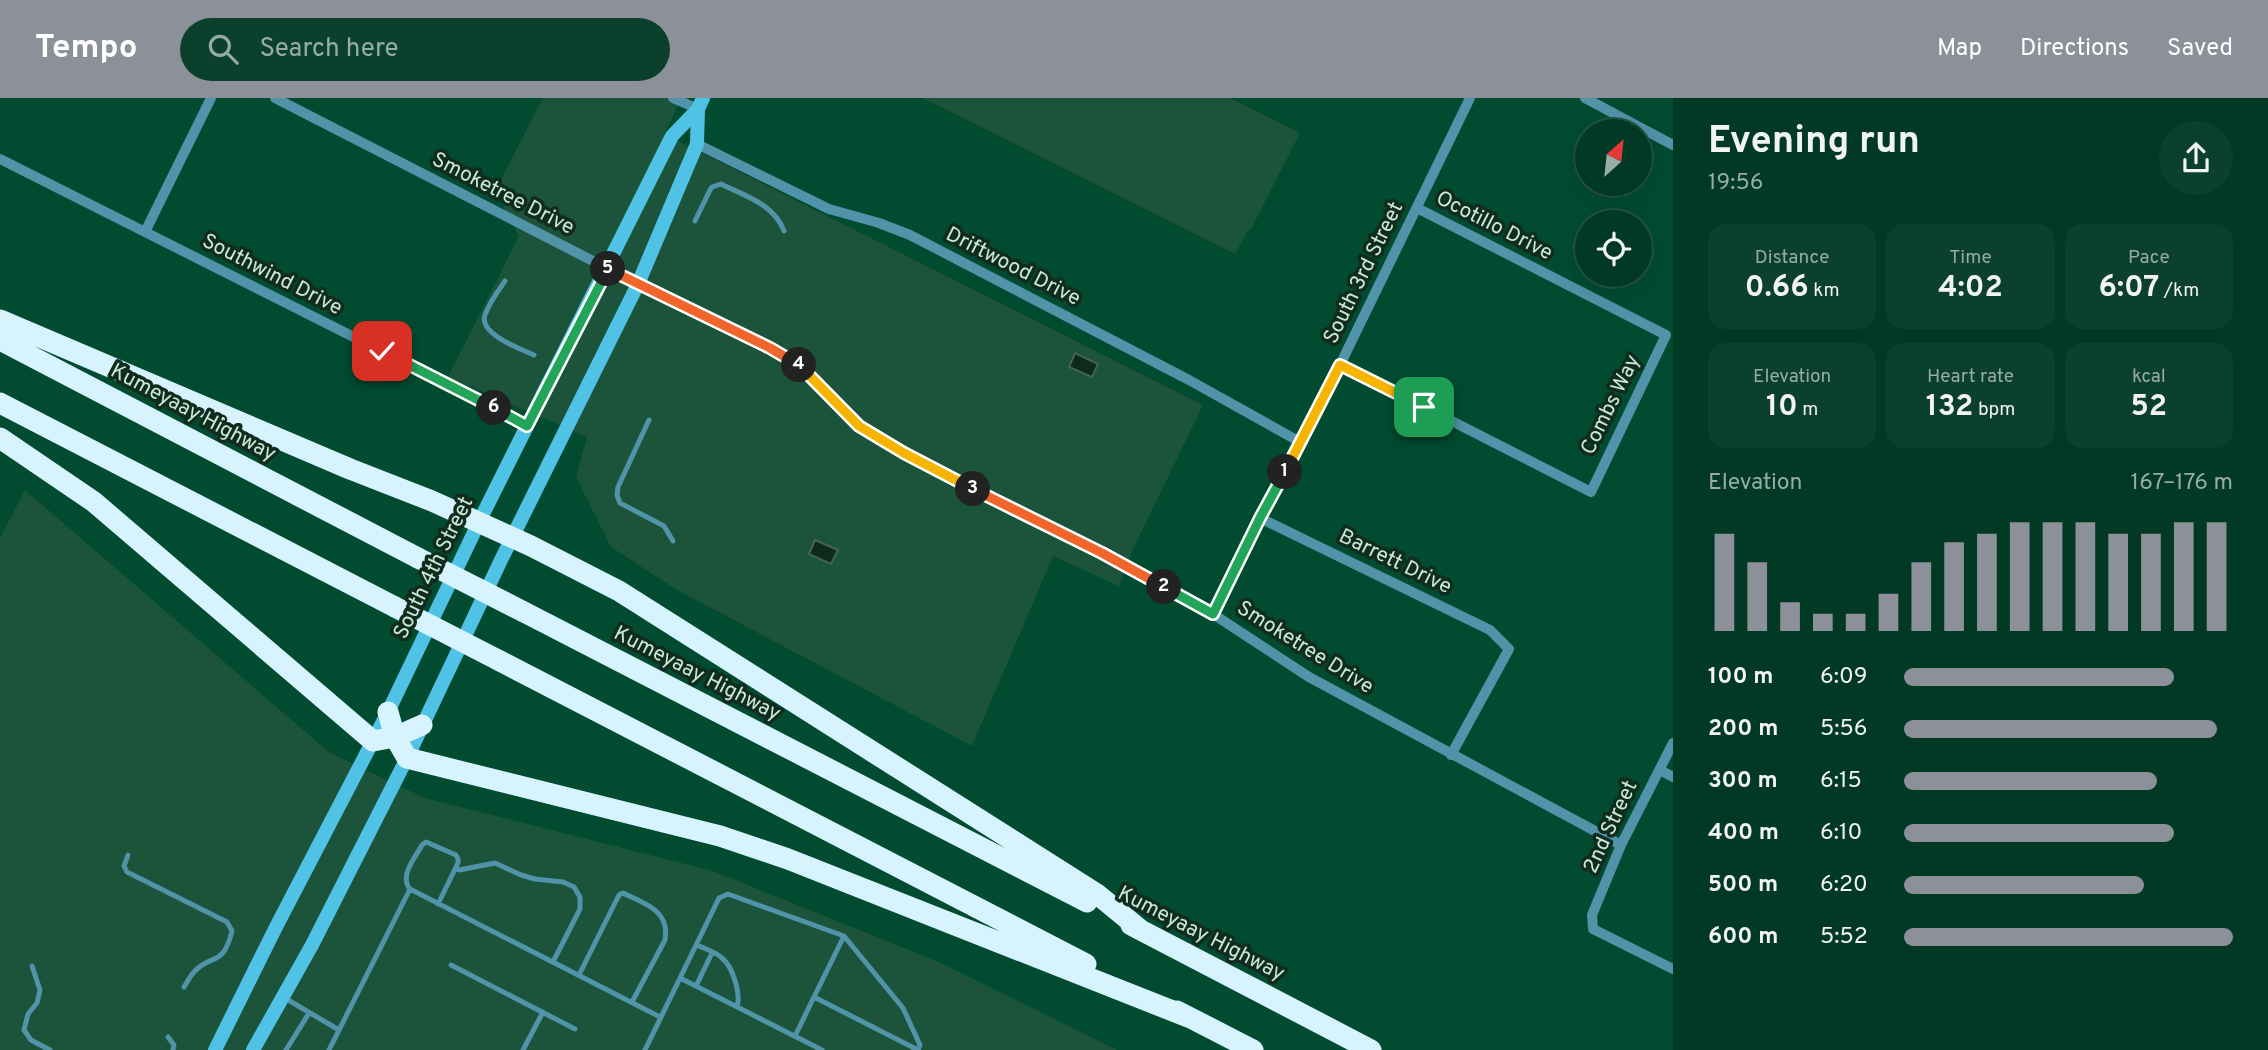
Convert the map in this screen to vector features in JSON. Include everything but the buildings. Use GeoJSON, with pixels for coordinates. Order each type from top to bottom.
{"type":"FeatureCollection","features":[{"type":"Feature","properties":{"kind":"highway"},"geometry":{"type":"LineString","coordinates":[[0,320],[479,522],[619,591],[1097,894],[1142,931]]}},
{"type":"Feature","properties":{"kind":"highway","name":"Kumeyaay Highway"},"geometry":{"type":"LineString","coordinates":[[0,340],[1371,1050]]}},
{"type":"Feature","properties":{"kind":"highway"},"geometry":{"type":"LineString","coordinates":[[0,403],[1253,1050]]}},
{"type":"Feature","properties":{"kind":"highway"},"geometry":{"type":"LineString","coordinates":[[0,438],[94,502],[373,741],[395,737],[422,725]]}},
{"type":"Feature","properties":{"kind":"highway"},"geometry":{"type":"LineString","coordinates":[[388,712],[395,737],[407,758],[694,830],[788,859],[1188,1017]]}},
{"type":"Feature","properties":{"kind":"main road","name":"South 4th Street"},"geometry":{"type":"LineString","coordinates":[[215,1050],[388,712],[479,522],[672,136],[700,104]]}},
{"type":"Feature","properties":{"kind":"main road"},"geometry":{"type":"LineString","coordinates":[[253,1050],[312,945],[407,758],[512,537],[638,284],[697,144],[700,104]]}},
{"type":"Feature","properties":{"kind":"street"},"geometry":{"type":"LineString","coordinates":[[145,232],[211,98]]}},
{"type":"Feature","properties":{"kind":"street","name":"Smoketree Drive"},"geometry":{"type":"LineString","coordinates":[[275,98],[638,284],[788,357],[859,426],[895,448],[1102,553],[1213,614],[1309,677],[1621,845]]}},
{"type":"Feature","properties":{"kind":"street"},"geometry":{"type":"LineString","coordinates":[[673,98],[700,104]]}},
{"type":"Feature","properties":{"kind":"street","name":"South 3rd Street"},"geometry":{"type":"LineString","coordinates":[[1213,614],[1260,518],[1302,443],[1470,98]]}},
{"type":"Feature","properties":{"kind":"street"},"geometry":{"type":"LineString","coordinates":[[1585,98],[1673,145]]}},
{"type":"Feature","properties":{"kind":"street","name":"Driftwood Drive"},"geometry":{"type":"LineString","coordinates":[[697,144],[828,209],[910,235],[1189,380],[1302,443]]}},
{"type":"Feature","properties":{"kind":"street","name":"Southwind Drive"},"geometry":{"type":"LineString","coordinates":[[0,159],[527,426]]}},
{"type":"Feature","properties":{"kind":"street","name":"Ocotillo Drive"},"geometry":{"type":"LineString","coordinates":[[1417,208],[1666,335]]}},
{"type":"Feature","properties":{"kind":"street","name":"Combs Way"},"geometry":{"type":"LineString","coordinates":[[1340,365],[1591,492],[1666,335]]}},
{"type":"Feature","properties":{"kind":"street","name":"Barrett Drive"},"geometry":{"type":"LineString","coordinates":[[1260,518],[1490,630],[1509,649],[1451,755]]}},
{"type":"Feature","properties":{"kind":"street","name":"2nd Street"},"geometry":{"type":"LineString","coordinates":[[1673,743],[1621,845],[1592,915],[1593,929],[1673,969]]}},
{"type":"Feature","properties":{"kind":"street"},"geometry":{"type":"LineString","coordinates":[[1660,770],[1673,776]]}},
{"type":"Feature","properties":{"kind":"lane"},"geometry":{"type":"LineString","coordinates":[[695,221],[712,187],[720,184],[769,208],[780,220],[784,231]]}},
{"type":"Feature","properties":{"kind":"lane"},"geometry":{"type":"LineString","coordinates":[[505,281],[484,317],[485,324],[497,337],[534,355]]}},
{"type":"Feature","properties":{"kind":"lane"},"geometry":{"type":"LineString","coordinates":[[649,420],[618,487],[617,495],[620,503],[664,526],[673,541]]}},
{"type":"Feature","properties":{"kind":"lane"},"geometry":{"type":"LineString","coordinates":[[438,904],[458,859],[456,855],[426,842],[405,877],[405,884],[410,889],[438,904],[660,1017]]}},
{"type":"Feature","properties":{"kind":"lane"},"geometry":{"type":"LineString","coordinates":[[128,855],[124,866],[127,872],[227,922],[232,931],[223,954],[194,971],[184,987]]}},
{"type":"Feature","properties":{"kind":"lane"},"geometry":{"type":"LineString","coordinates":[[456,868],[459,870],[495,863],[521,875],[563,882],[574,887],[580,897],[580,909],[553,962]]}},
{"type":"Feature","properties":{"kind":"lane"},"geometry":{"type":"LineString","coordinates":[[329,1050],[410,889]]}},
{"type":"Feature","properties":{"kind":"lane"},"geometry":{"type":"LineString","coordinates":[[579,975],[620,893],[649,906],[662,915],[666,923],[665,940],[632,1002]]}},
{"type":"Feature","properties":{"kind":"lane"},"geometry":{"type":"LineString","coordinates":[[645,1050],[719,898],[728,894],[844,936],[903,1008],[919,1045],[918,1050],[814,997]]}},
{"type":"Feature","properties":{"kind":"lane"},"geometry":{"type":"LineString","coordinates":[[794,1036],[844,936]]}},
{"type":"Feature","properties":{"kind":"lane"},"geometry":{"type":"LineString","coordinates":[[696,945],[723,959],[729,966],[739,999],[737,1007]]}},
{"type":"Feature","properties":{"kind":"lane"},"geometry":{"type":"LineString","coordinates":[[696,986],[712,953]]}},
{"type":"Feature","properties":{"kind":"lane"},"geometry":{"type":"LineString","coordinates":[[452,965],[575,1028]]}},
{"type":"Feature","properties":{"kind":"lane"},"geometry":{"type":"LineString","coordinates":[[32,966],[40,990],[37,1003],[27,1014],[24,1030],[31,1040],[51,1050]]}},
{"type":"Feature","properties":{"kind":"lane"},"geometry":{"type":"LineString","coordinates":[[680,978],[822,1050]]}},
{"type":"Feature","properties":{"kind":"lane"},"geometry":{"type":"LineString","coordinates":[[283,997],[339,1030]]}},
{"type":"Feature","properties":{"kind":"lane"},"geometry":{"type":"LineString","coordinates":[[523,1050],[543,1012]]}},
{"type":"Feature","properties":{"kind":"lane"},"geometry":{"type":"LineString","coordinates":[[286,1050],[309,1013]]}},
{"type":"Feature","properties":{"kind":"lane"},"geometry":{"type":"LineString","coordinates":[[168,1037],[174,1045],[173,1050]]}},
{"type":"Feature","properties":{"kind":"shaded area"},"geometry":{"type":"Polygon","coordinates":[[[543,98],[682,98],[664,134],[1203,405],[1134,547],[1119,586],[1053,556],[972,746],[677,590],[611,547],[576,477],[587,437],[448,377],[519,236],[495,191],[543,98]]]}},
{"type":"Feature","properties":{"kind":"shaded area"},"geometry":{"type":"Polygon","coordinates":[[[923,98],[1230,98],[1300,133],[1250,231],[1248,230],[1235,254],[923,98]]]}},
{"type":"Feature","properties":{"kind":"shaded area"},"geometry":{"type":"Polygon","coordinates":[[[1075,353],[1098,364],[1092,377],[1069,367],[1075,353]]]}},
{"type":"Feature","properties":{"kind":"shaded area"},"geometry":{"type":"Polygon","coordinates":[[[25,490],[330,753],[425,798],[713,871],[939,962],[1117,1050],[0,1050],[0,538],[25,490]]]}},
{"type":"Feature","properties":{"kind":"shaded area"},"geometry":{"type":"Polygon","coordinates":[[[815,540],[838,550],[831,564],[809,554],[815,540]]]}},
{"type":"Feature","properties":{"kind":"route"},"geometry":{"type":"LineString","coordinates":[[382,351],[527,426],[607,268],[788,357],[859,426],[904,453],[1102,553],[1213,614],[1340,365],[1424,407]]}}]}
